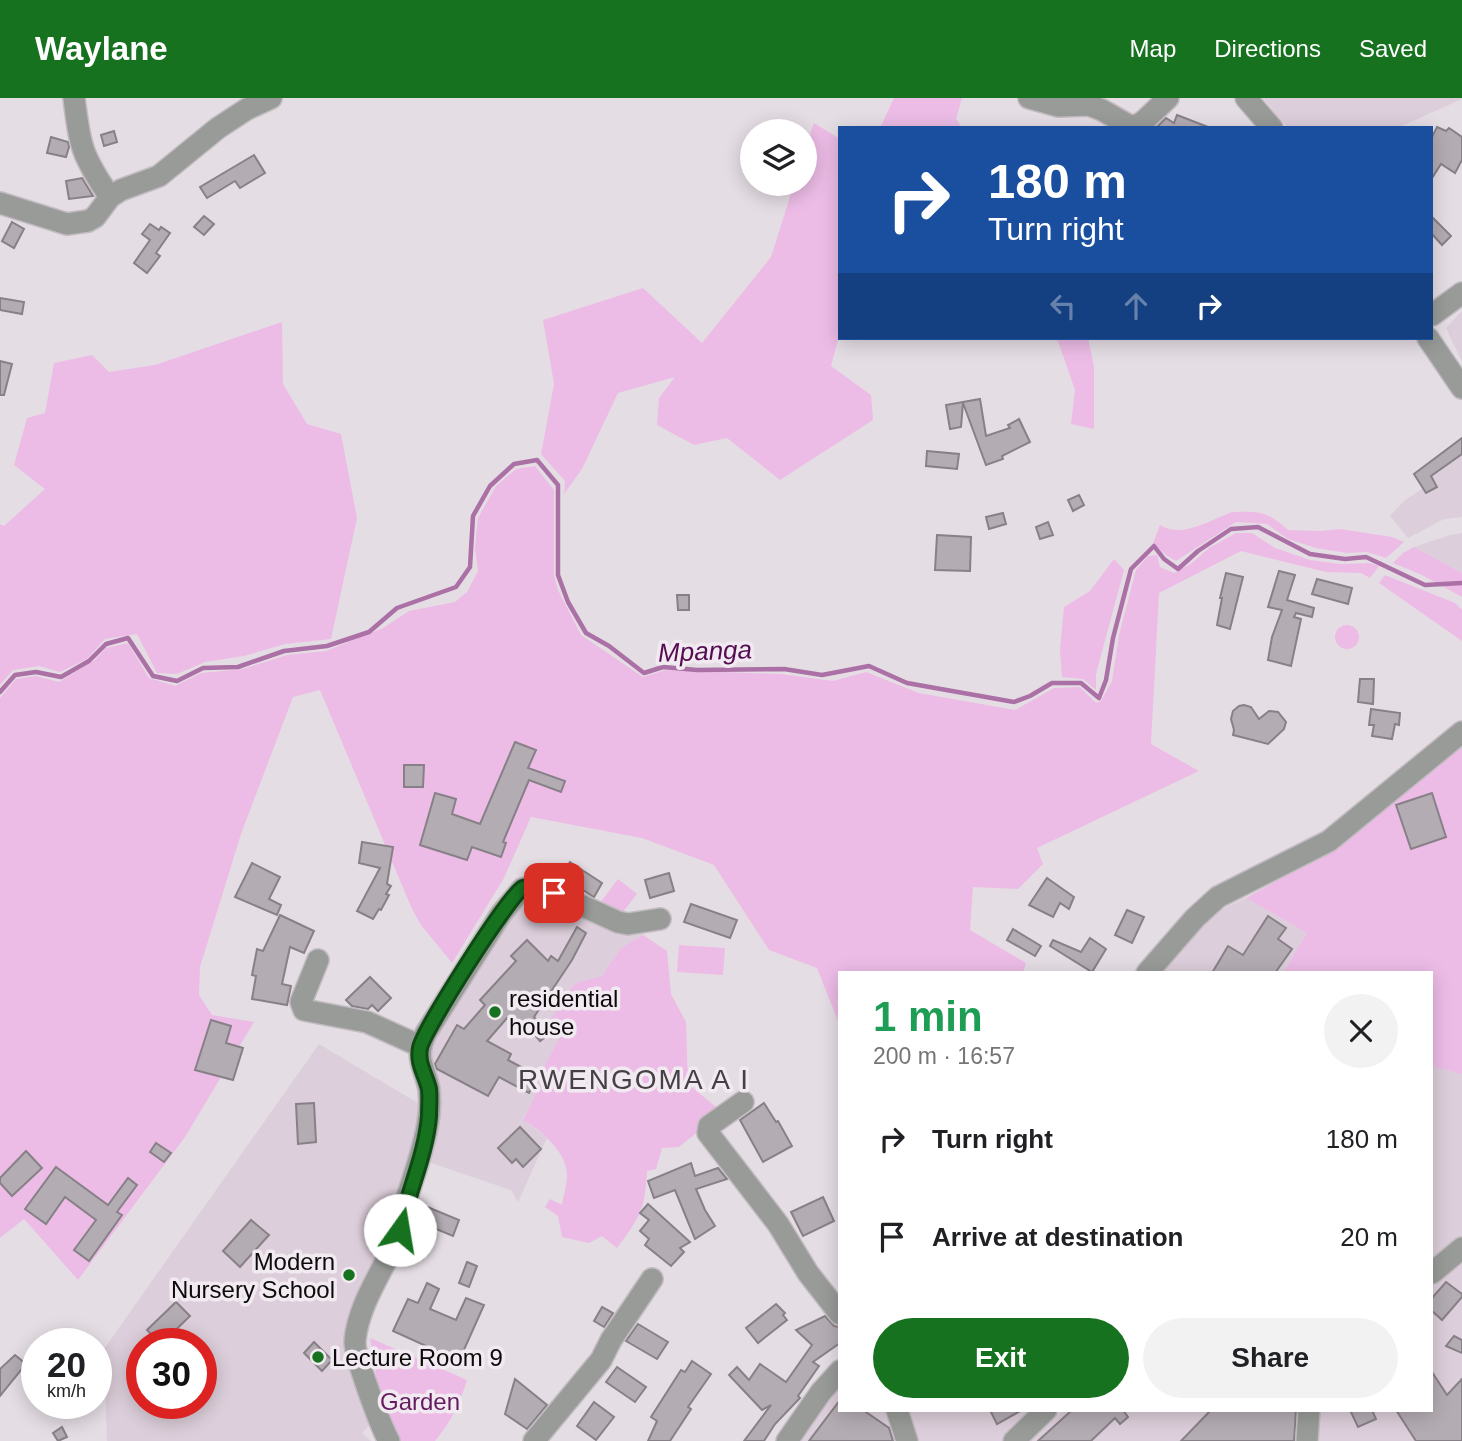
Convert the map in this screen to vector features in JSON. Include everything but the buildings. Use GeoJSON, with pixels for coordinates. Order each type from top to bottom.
{"type":"FeatureCollection","features":[{"type":"Feature","properties":{"kind":"street"},"geometry":{"type":"LineString","coordinates":[[74,98],[82,149],[110,197]]}},
{"type":"Feature","properties":{"kind":"street"},"geometry":{"type":"LineString","coordinates":[[0,203],[67,224],[88,220],[95,217],[110,197],[121,190],[159,176],[218,128],[247,109],[271,98]]}},
{"type":"Feature","properties":{"kind":"street"},"geometry":{"type":"LineString","coordinates":[[1029,98],[1058,106],[1089,105],[1130,126],[1145,120],[1168,98]]}},
{"type":"Feature","properties":{"kind":"street"},"geometry":{"type":"LineString","coordinates":[[1246,98],[1270,126]]}},
{"type":"Feature","properties":{"kind":"street"},"geometry":{"type":"LineString","coordinates":[[1433,314],[1462,293]]}},
{"type":"Feature","properties":{"kind":"street"},"geometry":{"type":"LineString","coordinates":[[1429,340],[1462,388]]}},
{"type":"Feature","properties":{"kind":"street"},"geometry":{"type":"LineString","coordinates":[[1149,971],[1195,918],[1218,897],[1329,841],[1462,732]]}},
{"type":"Feature","properties":{"kind":"street"},"geometry":{"type":"LineString","coordinates":[[389,1441],[378,1417],[354,1342],[376,1279],[400,1230],[426,1131],[430,1100],[429,1087],[419,1058],[420,1046],[501,914],[522,889],[534,886],[618,922],[660,919]]}},
{"type":"Feature","properties":{"kind":"street"},"geometry":{"type":"LineString","coordinates":[[318,960],[301,1002],[304,1010],[367,1021],[420,1046]]}},
{"type":"Feature","properties":{"kind":"street"},"geometry":{"type":"LineString","coordinates":[[743,1102],[709,1126],[708,1133],[772,1216],[797,1251],[808,1273],[838,1311]]}},
{"type":"Feature","properties":{"kind":"street"},"geometry":{"type":"LineString","coordinates":[[1433,1272],[1462,1248]]}},
{"type":"Feature","properties":{"kind":"street"},"geometry":{"type":"LineString","coordinates":[[534,1441],[601,1360],[611,1340],[652,1279]]}},
{"type":"Feature","properties":{"kind":"street"},"geometry":{"type":"LineString","coordinates":[[788,1441],[821,1392],[838,1373]]}},
{"type":"Feature","properties":{"kind":"street"},"geometry":{"type":"LineString","coordinates":[[898,1412],[906,1441]]}},
{"type":"Feature","properties":{"kind":"street"},"geometry":{"type":"LineString","coordinates":[[1014,1441],[1044,1412]]}},
{"type":"Feature","properties":{"kind":"street"},"geometry":{"type":"LineString","coordinates":[[1307,1441],[1309,1412]]}},
{"type":"Feature","properties":{"kind":"shaded area"},"geometry":{"type":"Polygon","coordinates":[[[1263,98],[1462,98],[1401,126],[1286,126],[1263,98]]]}},
{"type":"Feature","properties":{"kind":"shaded area"},"geometry":{"type":"Polygon","coordinates":[[[1462,311],[1462,362],[1446,328],[1462,311]]]}},
{"type":"Feature","properties":{"kind":"shaded area"},"geometry":{"type":"Polygon","coordinates":[[[1462,438],[1462,517],[1444,519],[1408,538],[1390,516],[1404,501],[1423,488],[1414,474],[1462,438]]]}},
{"type":"Feature","properties":{"kind":"shaded area"},"geometry":{"type":"Polygon","coordinates":[[[1462,533],[1462,573],[1414,547],[1450,535],[1462,533]]]}},
{"type":"Feature","properties":{"kind":"shaded area"},"geometry":{"type":"Polygon","coordinates":[[[535,891],[642,923],[643,935],[621,948],[602,976],[575,983],[552,1019],[564,1029],[545,1065],[543,1079],[523,1119],[547,1138],[518,1202],[511,1190],[428,1162],[422,1056],[499,929],[521,902],[535,891]]]}},
{"type":"Feature","properties":{"kind":"shaded area"},"geometry":{"type":"Polygon","coordinates":[[[1246,898],[1307,933],[1284,971],[1160,971],[1213,913],[1246,898]]]}},
{"type":"Feature","properties":{"kind":"shaded area"},"geometry":{"type":"Polygon","coordinates":[[[319,1044],[421,1105],[425,1162],[357,1307],[373,1421],[362,1433],[371,1441],[107,1441],[106,1419],[112,1419],[112,1338],[319,1044]]]}},
{"type":"Feature","properties":{"kind":"shaded area"},"geometry":{"type":"Polygon","coordinates":[[[1433,1065],[1462,1073],[1462,1242],[1433,1266],[1433,1065]]]}},
{"type":"Feature","properties":{"kind":"shaded area"},"geometry":{"type":"Polygon","coordinates":[[[1462,1254],[1462,1441],[1319,1441],[1319,1412],[1433,1412],[1433,1278],[1462,1254]]]}},
{"type":"Feature","properties":{"kind":"shaded area"},"geometry":{"type":"Polygon","coordinates":[[[838,1386],[838,1412],[894,1412],[901,1441],[796,1441],[838,1386]]]}},
{"type":"Feature","properties":{"kind":"shaded area"},"geometry":{"type":"Polygon","coordinates":[[[910,1412],[1037,1412],[1002,1441],[917,1441],[910,1412]]]}},
{"type":"Feature","properties":{"kind":"shaded area"},"geometry":{"type":"Polygon","coordinates":[[[1062,1412],[1307,1412],[1304,1441],[1029,1441],[1062,1412]]]}},
{"type":"Feature","properties":{"kind":"green space"},"geometry":{"type":"Polygon","coordinates":[[[894,98],[962,98],[956,119],[961,126],[881,126],[894,98]]]}},
{"type":"Feature","properties":{"kind":"green space"},"geometry":{"type":"Polygon","coordinates":[[[817,125],[838,138],[838,340],[831,366],[871,395],[873,420],[780,480],[727,438],[694,445],[657,425],[659,398],[675,377],[618,393],[582,469],[564,494],[565,481],[541,454],[554,384],[543,320],[643,288],[702,343],[771,257],[790,196],[817,196],[817,125]]]}},
{"type":"Feature","properties":{"kind":"green space"},"geometry":{"type":"Polygon","coordinates":[[[282,322],[283,384],[307,424],[341,434],[357,518],[331,639],[285,644],[244,656],[205,662],[177,674],[157,673],[137,634],[105,639],[87,659],[60,672],[39,666],[13,670],[0,685],[0,524],[4,526],[45,489],[14,465],[27,418],[45,413],[54,363],[92,355],[109,372],[155,365],[282,322]]]}},
{"type":"Feature","properties":{"kind":"green space"},"geometry":{"type":"Polygon","coordinates":[[[1055,340],[1088,340],[1094,367],[1094,429],[1071,424],[1075,390],[1058,341],[1055,340]]]}},
{"type":"Feature","properties":{"kind":"green space"},"geometry":{"type":"Polygon","coordinates":[[[535,466],[554,490],[554,575],[558,590],[581,635],[643,677],[666,670],[781,674],[833,681],[866,672],[919,693],[1015,710],[1054,688],[1080,687],[1096,703],[1101,701],[1112,681],[1119,635],[1136,570],[1148,556],[1157,555],[1160,567],[1174,573],[1236,533],[1252,533],[1275,548],[1310,560],[1341,564],[1370,563],[1379,566],[1370,578],[1361,573],[1326,572],[1241,551],[1159,593],[1151,744],[1199,771],[1037,848],[1043,864],[1018,889],[973,887],[970,930],[1026,963],[1024,971],[838,971],[838,1021],[817,968],[769,950],[714,865],[642,838],[531,817],[504,878],[452,963],[421,925],[412,909],[320,690],[293,697],[241,834],[200,967],[199,995],[212,1015],[254,1022],[185,1137],[78,1280],[24,1219],[0,1238],[0,698],[16,679],[36,676],[59,682],[95,660],[106,648],[128,643],[149,678],[175,686],[201,673],[243,669],[287,655],[326,651],[383,628],[409,611],[455,602],[467,592],[478,571],[475,548],[478,518],[496,486],[516,469],[535,466]]]}},
{"type":"Feature","properties":{"kind":"green space"},"geometry":{"type":"Polygon","coordinates":[[[1232,512],[1263,514],[1288,530],[1340,529],[1392,537],[1404,542],[1386,558],[1367,552],[1347,553],[1316,548],[1288,539],[1267,524],[1236,522],[1176,561],[1153,543],[1160,525],[1169,529],[1187,529],[1232,512]]]}},
{"type":"Feature","properties":{"kind":"green space"},"geometry":{"type":"Polygon","coordinates":[[[1414,547],[1462,573],[1462,597],[1393,563],[1414,547]]]}},
{"type":"Feature","properties":{"kind":"green space"},"geometry":{"type":"Polygon","coordinates":[[[1114,559],[1124,570],[1096,674],[1096,690],[1083,679],[1062,677],[1060,649],[1064,607],[1090,591],[1114,559]]]}},
{"type":"Feature","properties":{"kind":"green space"},"geometry":{"type":"Polygon","coordinates":[[[1385,575],[1455,603],[1462,610],[1462,641],[1379,583],[1385,575]]]}},
{"type":"Feature","properties":{"kind":"green space"},"geometry":{"type":"Polygon","coordinates":[[[1347,625],[1356,628],[1359,637],[1356,646],[1347,649],[1338,646],[1335,637],[1338,628],[1347,625]]]}},
{"type":"Feature","properties":{"kind":"green space"},"geometry":{"type":"Polygon","coordinates":[[[1462,746],[1462,1074],[1433,1066],[1433,971],[1284,971],[1307,933],[1246,898],[1326,853],[1462,746]]]}},
{"type":"Feature","properties":{"kind":"green space"},"geometry":{"type":"Polygon","coordinates":[[[618,879],[637,894],[616,921],[597,907],[618,879]]]}},
{"type":"Feature","properties":{"kind":"green space"},"geometry":{"type":"Polygon","coordinates":[[[643,935],[667,951],[671,994],[686,1022],[688,1084],[722,1112],[679,1147],[662,1148],[656,1169],[647,1171],[640,1212],[617,1248],[602,1236],[589,1243],[562,1237],[558,1216],[545,1207],[550,1199],[562,1205],[567,1180],[566,1167],[552,1143],[523,1120],[543,1079],[545,1065],[564,1029],[551,1019],[575,983],[602,976],[621,948],[643,935]]]}},
{"type":"Feature","properties":{"kind":"green space"},"geometry":{"type":"Polygon","coordinates":[[[679,945],[725,948],[723,975],[677,972],[679,945]]]}},
{"type":"Feature","properties":{"kind":"green space","name":"Garden"},"geometry":{"type":"Polygon","coordinates":[[[370,1338],[467,1380],[454,1412],[435,1441],[401,1441],[394,1430],[383,1405],[370,1338]]]}},
{"type":"Feature","properties":{"kind":"waterway","name":"Mpanga"},"geometry":{"type":"LineString","coordinates":[[0,692],[15,675],[36,672],[61,677],[89,661],[106,644],[128,638],[153,676],[177,681],[203,668],[238,667],[284,651],[327,646],[369,632],[397,608],[456,587],[470,567],[473,516],[490,486],[514,464],[537,460],[558,485],[558,575],[568,602],[586,633],[609,646],[644,673],[663,667],[697,670],[784,669],[822,675],[869,666],[907,683],[1014,702],[1052,683],[1081,683],[1099,698],[1106,680],[1113,638],[1131,569],[1154,546],[1164,559],[1178,569],[1198,551],[1231,529],[1258,527],[1310,554],[1345,559],[1366,557],[1425,585],[1462,583]]}},
{"type":"Feature","properties":{"kind":"place","name":"residential house"},"geometry":{"type":"Point","coordinates":[495,1012]}},
{"type":"Feature","properties":{"kind":"place","name":"Modern Nursery School"},"geometry":{"type":"Point","coordinates":[349,1275]}},
{"type":"Feature","properties":{"kind":"place","name":"Lecture Room 9"},"geometry":{"type":"Point","coordinates":[318,1357]}},
{"type":"Feature","properties":{"kind":"district","name":"RWENGOMA A I"},"geometry":{"type":"Point","coordinates":[634,1079]}},
{"type":"Feature","properties":{"kind":"route"},"geometry":{"type":"LineString","coordinates":[[400,1230],[428,1121],[429,1087],[419,1058],[420,1046],[516,893],[534,886],[554,893]]}}]}
